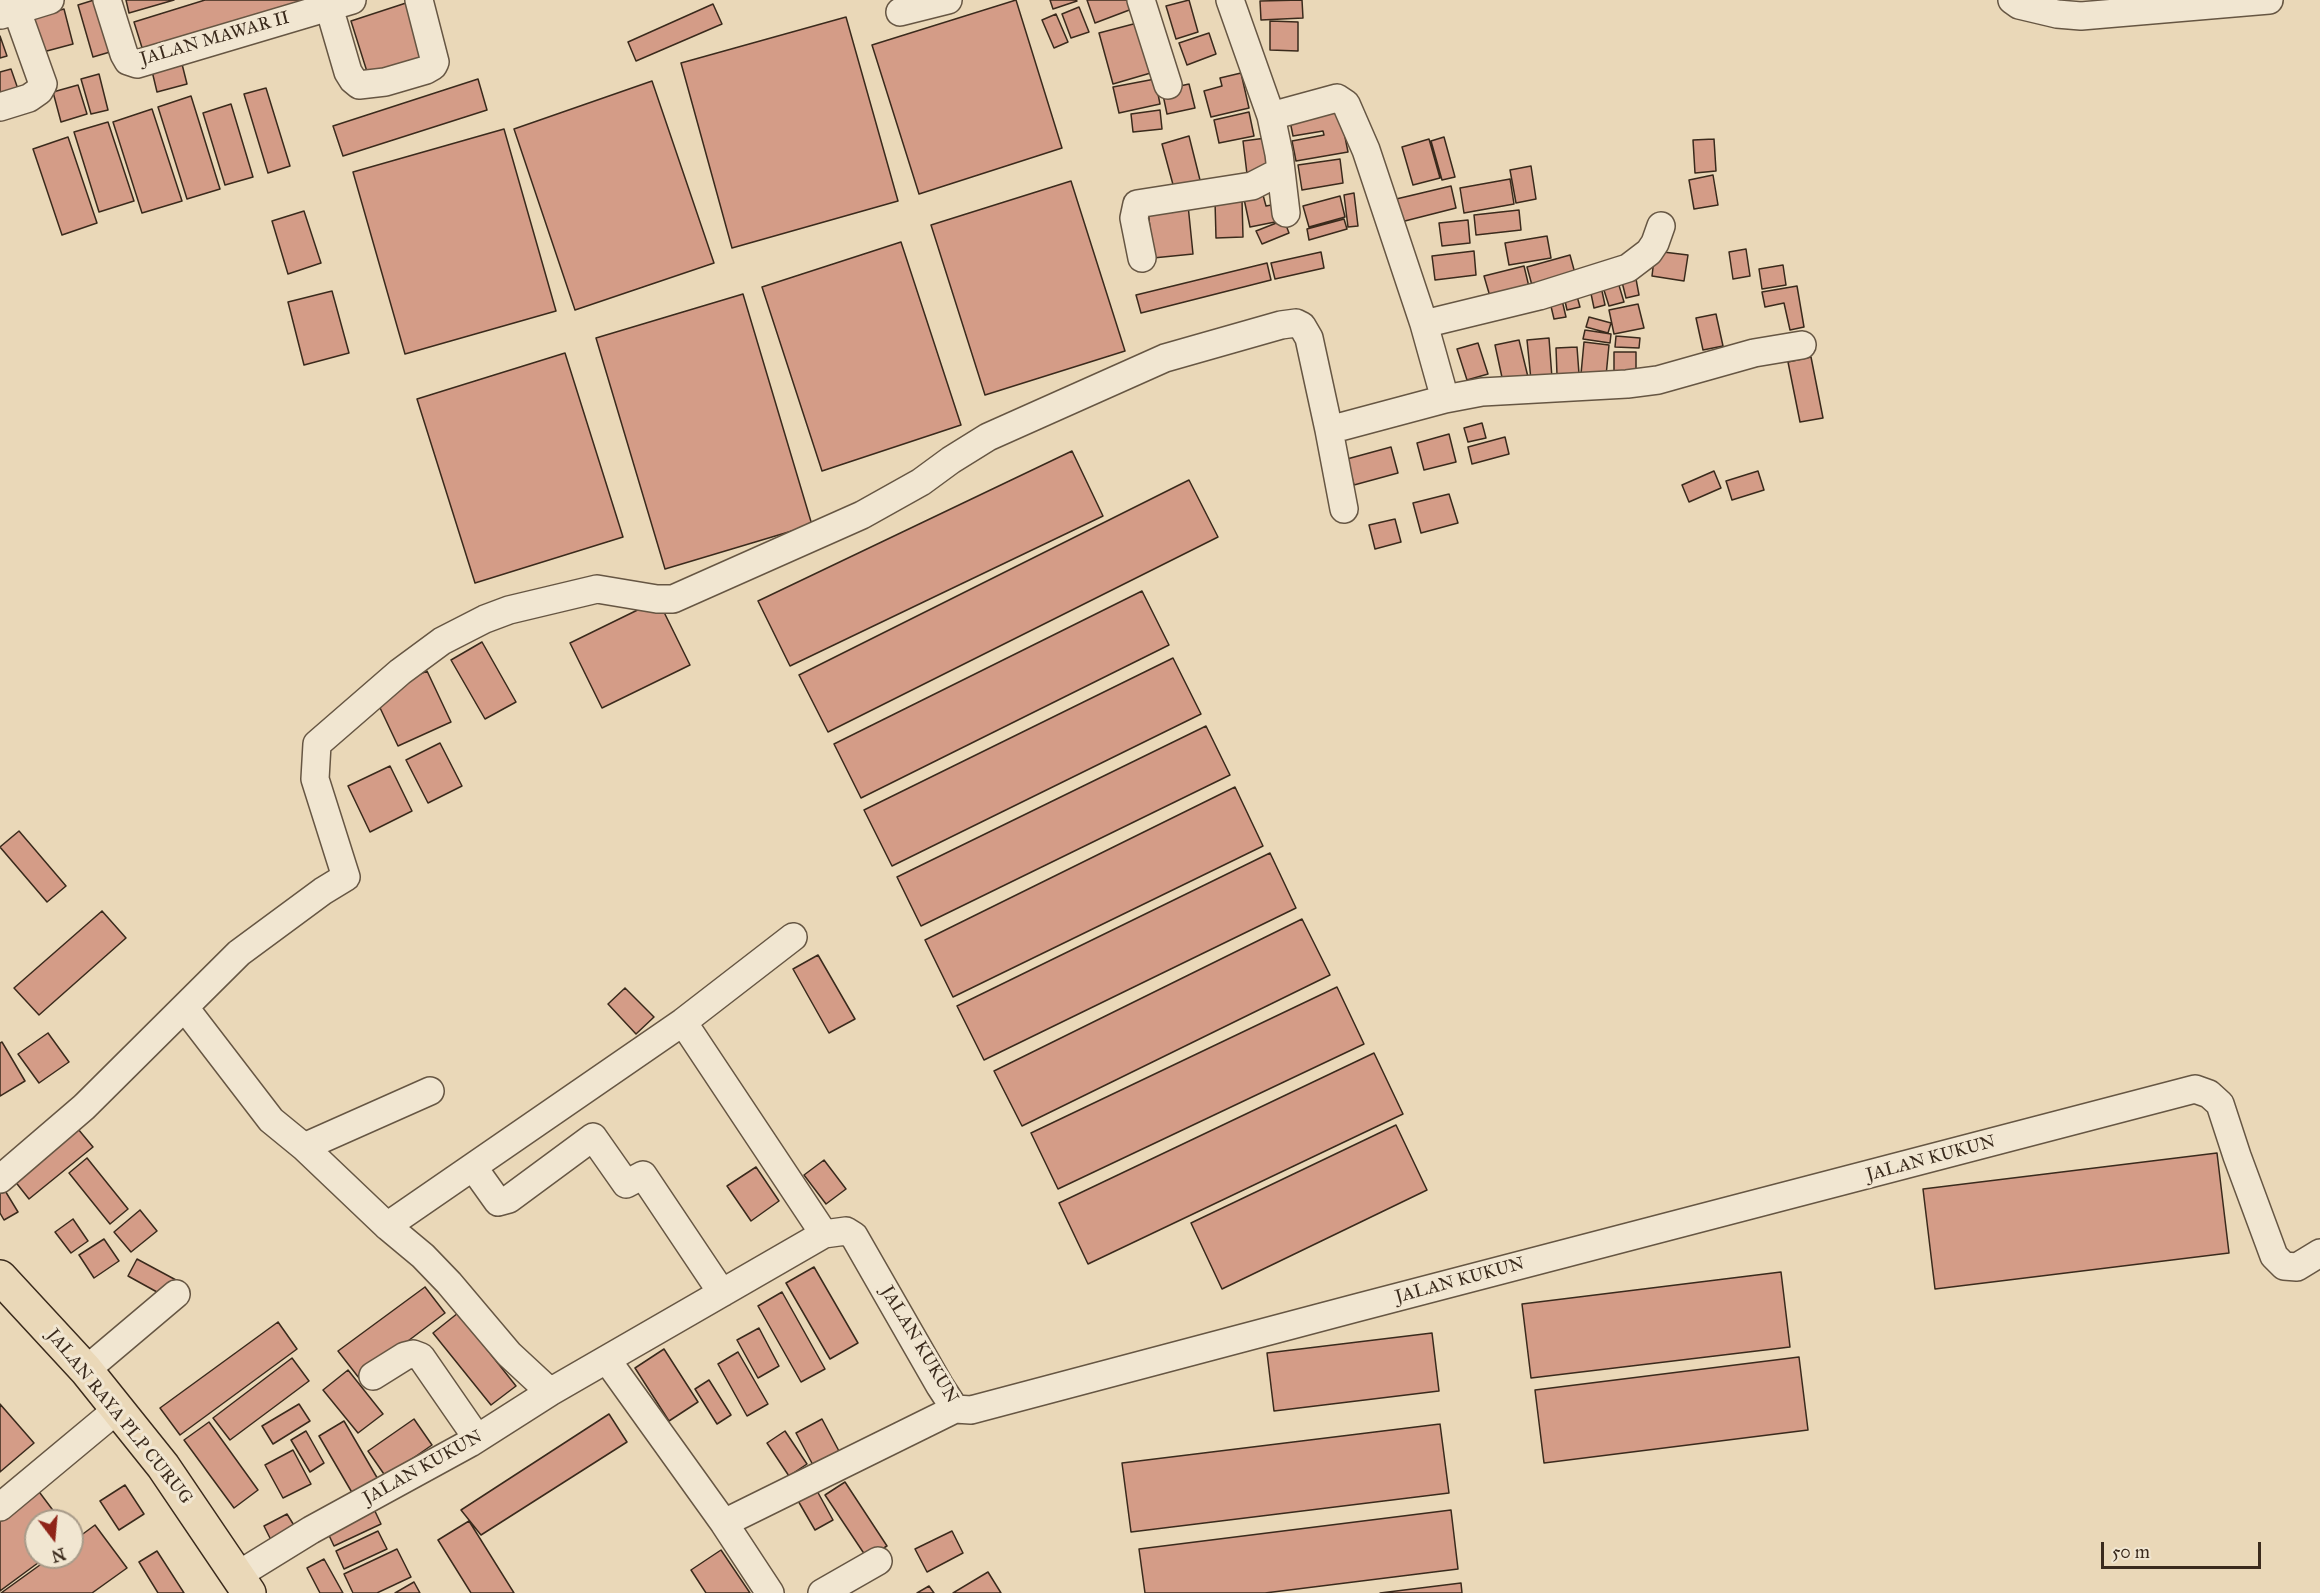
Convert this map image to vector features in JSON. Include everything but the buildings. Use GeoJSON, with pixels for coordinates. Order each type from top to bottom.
{"type":"FeatureCollection","features":[{"type":"Feature","properties":{"kind":"main road","name":"JALAN RAYA PLP CURUG"},"geometry":{"type":"LineString","coordinates":[[0,1277],[86,1370],[163,1466],[244,1584]]}},
{"type":"Feature","properties":{"kind":"street"},"geometry":{"type":"LineString","coordinates":[[0,107],[29,98],[39,91],[43,84],[10,8],[50,0]]}},
{"type":"Feature","properties":{"kind":"street","name":"JALAN MAWAR II"},"geometry":{"type":"LineString","coordinates":[[107,0],[124,54],[128,61],[137,64],[340,3],[348,72],[359,84],[385,82],[433,66],[435,62],[419,0]]}},
{"type":"Feature","properties":{"kind":"street"},"geometry":{"type":"LineString","coordinates":[[910,7],[948,0]]}},
{"type":"Feature","properties":{"kind":"street"},"geometry":{"type":"LineString","coordinates":[[1141,0],[1168,85]]}},
{"type":"Feature","properties":{"kind":"street"},"geometry":{"type":"LineString","coordinates":[[1230,0],[1271,116],[1287,213]]}},
{"type":"Feature","properties":{"kind":"street"},"geometry":{"type":"LineString","coordinates":[[2012,0],[2019,5],[2048,12],[2081,16],[2269,0]]}},
{"type":"Feature","properties":{"kind":"street"},"geometry":{"type":"LineString","coordinates":[[1271,116],[1337,98],[1346,104],[1366,150],[1424,324],[1445,399]]}},
{"type":"Feature","properties":{"kind":"street"},"geometry":{"type":"LineString","coordinates":[[1142,258],[1134,218],[1137,204],[1252,186],[1281,171]]}},
{"type":"Feature","properties":{"kind":"street"},"geometry":{"type":"LineString","coordinates":[[1424,324],[1539,296],[1628,268],[1649,252],[1661,226]]}},
{"type":"Feature","properties":{"kind":"street"},"geometry":{"type":"LineString","coordinates":[[0,1179],[84,1107],[239,953],[323,891],[346,877],[315,779],[317,744],[400,672],[442,641],[476,624],[509,610],[597,589],[657,599],[673,599],[862,515],[921,482],[951,459],[988,437],[1166,358],[1281,325],[1296,323],[1302,326],[1309,338],[1344,509]]}},
{"type":"Feature","properties":{"kind":"street"},"geometry":{"type":"LineString","coordinates":[[1329,430],[1445,399],[1482,392],[1627,384],[1658,380],[1754,352],[1802,345]]}},
{"type":"Feature","properties":{"kind":"street"},"geometry":{"type":"LineString","coordinates":[[387,1226],[683,1022],[793,937]]}},
{"type":"Feature","properties":{"kind":"street"},"geometry":{"type":"LineString","coordinates":[[185,1008],[271,1120],[304,1147],[387,1226],[423,1256],[509,1354],[550,1392]]}},
{"type":"Feature","properties":{"kind":"street"},"geometry":{"type":"LineString","coordinates":[[683,1022],[824,1234]]}},
{"type":"Feature","properties":{"kind":"street","name":"JALAN KUKUN"},"geometry":{"type":"LineString","coordinates":[[244,1584],[310,1530],[477,1438],[550,1392],[824,1234],[846,1231],[854,1236],[934,1377],[955,1409],[971,1410],[2195,1089],[2209,1094],[2220,1104],[2274,1256],[2284,1266],[2297,1267],[2320,1253]]}},
{"type":"Feature","properties":{"kind":"street"},"geometry":{"type":"LineString","coordinates":[[304,1147],[430,1091]]}},
{"type":"Feature","properties":{"kind":"street"},"geometry":{"type":"LineString","coordinates":[[473,1167],[498,1202],[508,1199],[593,1137],[626,1184],[643,1175],[722,1293]]}},
{"type":"Feature","properties":{"kind":"street"},"geometry":{"type":"LineString","coordinates":[[86,1370],[176,1294]]}},
{"type":"Feature","properties":{"kind":"street"},"geometry":{"type":"LineString","coordinates":[[373,1376],[405,1356],[413,1354],[421,1357],[477,1438]]}},
{"type":"Feature","properties":{"kind":"street"},"geometry":{"type":"LineString","coordinates":[[607,1360],[724,1522],[770,1593]]}},
{"type":"Feature","properties":{"kind":"street"},"geometry":{"type":"LineString","coordinates":[[724,1522],[955,1409]]}},
{"type":"Feature","properties":{"kind":"street"},"geometry":{"type":"LineString","coordinates":[[0,1507],[107,1418],[120,1415]]}},
{"type":"Feature","properties":{"kind":"street"},"geometry":{"type":"LineString","coordinates":[[822,1593],[878,1561]]}}]}
